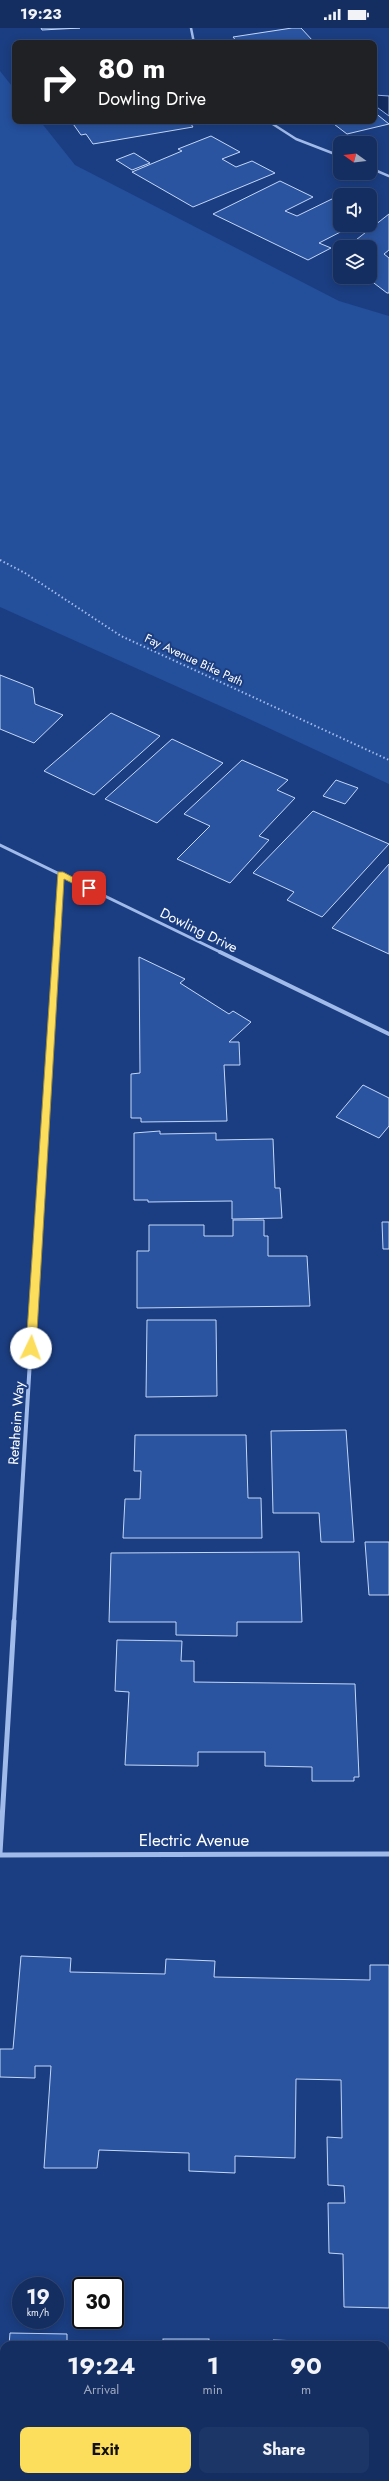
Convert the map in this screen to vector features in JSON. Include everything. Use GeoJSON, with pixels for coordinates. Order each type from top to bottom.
{"type":"FeatureCollection","features":[{"type":"Feature","properties":{"kind":"street"},"geometry":{"type":"LineString","coordinates":[[191,28],[193,40]]}},
{"type":"Feature","properties":{"kind":"street"},"geometry":{"type":"LineString","coordinates":[[273,124],[296,139],[333,153]]}},
{"type":"Feature","properties":{"kind":"street"},"geometry":{"type":"LineString","coordinates":[[377,171],[389,176]]}},
{"type":"Feature","properties":{"kind":"street","name":"Dowling Drive"},"geometry":{"type":"LineString","coordinates":[[0,845],[389,1034]]}},
{"type":"Feature","properties":{"kind":"street","name":"Retaheim Way"},"geometry":{"type":"LineString","coordinates":[[0,1854],[60,874]]}},
{"type":"Feature","properties":{"kind":"street","name":"Electric Avenue"},"geometry":{"type":"LineString","coordinates":[[0,1854],[389,1854]]}},
{"type":"Feature","properties":{"kind":"path","name":"Fay Avenue Bike Path"},"geometry":{"type":"LineString","coordinates":[[0,560],[25,573],[121,636],[389,760]]}},
{"type":"Feature","properties":{"kind":"shaded area"},"geometry":{"type":"Polygon","coordinates":[[[0,71],[12,86],[12,124],[42,124],[75,165],[339,301],[389,316],[389,784],[247,718],[0,607],[0,71]]]}},
{"type":"Feature","properties":{"kind":"shaded area"},"geometry":{"type":"Polygon","coordinates":[[[377,95],[389,96],[389,116],[377,107],[377,95]]]}},
{"type":"Feature","properties":{"kind":"building"},"geometry":{"type":"Polygon","coordinates":[[[41,28],[80,28],[42,30],[41,28]]]}},
{"type":"Feature","properties":{"kind":"building"},"geometry":{"type":"Polygon","coordinates":[[[301,28],[312,40],[236,40],[233,37],[301,28]]]}},
{"type":"Feature","properties":{"kind":"building"},"geometry":{"type":"Polygon","coordinates":[[[377,114],[389,124],[347,134],[334,124],[377,124],[377,114]]]}},
{"type":"Feature","properties":{"kind":"building"},"geometry":{"type":"Polygon","coordinates":[[[73,124],[191,124],[193,127],[93,144],[86,134],[81,135],[73,124]]]}},
{"type":"Feature","properties":{"kind":"building"},"geometry":{"type":"Polygon","coordinates":[[[211,136],[240,152],[222,159],[236,167],[252,161],[275,173],[193,207],[132,172],[182,151],[178,149],[211,136]]]}},
{"type":"Feature","properties":{"kind":"building"},"geometry":{"type":"Polygon","coordinates":[[[134,153],[150,163],[132,170],[116,160],[134,153]]]}},
{"type":"Feature","properties":{"kind":"building"},"geometry":{"type":"Polygon","coordinates":[[[280,181],[313,197],[285,211],[297,216],[333,198],[333,232],[340,232],[319,243],[331,248],[308,260],[213,214],[280,181]]]}},
{"type":"Feature","properties":{"kind":"building"},"geometry":{"type":"Polygon","coordinates":[[[389,214],[389,250],[384,254],[389,258],[389,293],[375,284],[377,284],[377,240],[356,240],[366,232],[377,232],[377,223],[389,214]]]}},
{"type":"Feature","properties":{"kind":"building"},"geometry":{"type":"Polygon","coordinates":[[[0,675],[33,688],[35,704],[63,715],[34,743],[0,729],[0,675]]]}},
{"type":"Feature","properties":{"kind":"building"},"geometry":{"type":"Polygon","coordinates":[[[111,713],[160,736],[94,795],[44,771],[111,713]]]}},
{"type":"Feature","properties":{"kind":"building"},"geometry":{"type":"Polygon","coordinates":[[[172,739],[223,763],[157,823],[105,799],[172,739]]]}},
{"type":"Feature","properties":{"kind":"building"},"geometry":{"type":"Polygon","coordinates":[[[242,760],[288,780],[277,790],[295,798],[259,836],[269,840],[230,883],[177,859],[210,826],[184,814],[242,760]]]}},
{"type":"Feature","properties":{"kind":"building"},"geometry":{"type":"Polygon","coordinates":[[[336,780],[358,788],[345,804],[323,796],[336,780]]]}},
{"type":"Feature","properties":{"kind":"building"},"geometry":{"type":"Polygon","coordinates":[[[313,811],[389,844],[322,917],[287,900],[294,892],[253,873],[313,811]]]}},
{"type":"Feature","properties":{"kind":"building"},"geometry":{"type":"Polygon","coordinates":[[[389,864],[389,954],[332,928],[389,864]]]}},
{"type":"Feature","properties":{"kind":"building"},"geometry":{"type":"Polygon","coordinates":[[[139,957],[185,979],[180,983],[229,1014],[233,1011],[251,1022],[229,1042],[239,1042],[240,1065],[224,1065],[227,1121],[141,1122],[141,1118],[131,1118],[131,1074],[140,1073],[139,957]]]}},
{"type":"Feature","properties":{"kind":"building"},"geometry":{"type":"Polygon","coordinates":[[[363,1085],[389,1098],[389,1126],[379,1138],[336,1117],[363,1085]]]}},
{"type":"Feature","properties":{"kind":"building"},"geometry":{"type":"Polygon","coordinates":[[[160,1131],[160,1134],[216,1133],[216,1140],[273,1139],[275,1188],[280,1188],[282,1218],[232,1219],[232,1201],[148,1202],[148,1200],[134,1200],[134,1133],[160,1131]]]}},
{"type":"Feature","properties":{"kind":"building"},"geometry":{"type":"Polygon","coordinates":[[[233,1220],[264,1220],[264,1236],[268,1236],[268,1256],[307,1256],[310,1306],[137,1308],[137,1251],[149,1251],[149,1225],[204,1225],[204,1236],[233,1236],[233,1220]]]}},
{"type":"Feature","properties":{"kind":"building"},"geometry":{"type":"Polygon","coordinates":[[[382,1222],[389,1222],[389,1249],[383,1249],[382,1222]]]}},
{"type":"Feature","properties":{"kind":"building"},"geometry":{"type":"Polygon","coordinates":[[[147,1320],[216,1320],[217,1396],[146,1397],[147,1320]]]}},
{"type":"Feature","properties":{"kind":"building"},"geometry":{"type":"Polygon","coordinates":[[[346,1430],[354,1542],[321,1542],[319,1513],[273,1513],[271,1431],[346,1430]]]}},
{"type":"Feature","properties":{"kind":"building"},"geometry":{"type":"Polygon","coordinates":[[[135,1435],[246,1435],[248,1498],[261,1498],[262,1538],[123,1538],[125,1499],[140,1499],[141,1471],[134,1471],[135,1435]]]}},
{"type":"Feature","properties":{"kind":"building"},"geometry":{"type":"Polygon","coordinates":[[[365,1542],[389,1542],[389,1595],[369,1595],[365,1542]]]}},
{"type":"Feature","properties":{"kind":"building"},"geometry":{"type":"Polygon","coordinates":[[[299,1552],[302,1622],[237,1622],[237,1636],[176,1635],[176,1622],[109,1622],[111,1553],[299,1552]]]}},
{"type":"Feature","properties":{"kind":"building"},"geometry":{"type":"Polygon","coordinates":[[[117,1640],[182,1641],[181,1661],[194,1661],[194,1682],[355,1684],[359,1777],[354,1777],[354,1781],[312,1781],[312,1767],[265,1766],[265,1752],[198,1752],[198,1766],[125,1765],[129,1692],[115,1691],[117,1640]]]}},
{"type":"Feature","properties":{"kind":"building"},"geometry":{"type":"Polygon","coordinates":[[[21,1956],[71,1958],[70,1972],[165,1974],[166,1959],[215,1961],[214,1977],[370,1980],[370,1965],[389,1965],[389,2308],[344,2307],[343,2254],[329,2253],[328,2203],[345,2203],[344,2186],[328,2185],[327,2137],[342,2138],[341,2080],[296,2079],[295,2158],[235,2156],[235,2173],[189,2171],[189,2153],[99,2150],[97,2168],[44,2168],[51,2066],[35,2066],[35,2078],[0,2077],[0,2049],[13,2049],[21,1956]]]}},
{"type":"Feature","properties":{"kind":"building"},"geometry":{"type":"Polygon","coordinates":[[[10,2333],[67,2334],[67,2341],[9,2341],[10,2333]]]}},
{"type":"Feature","properties":{"kind":"building"},"geometry":{"type":"Polygon","coordinates":[[[163,2339],[209,2339],[209,2341],[163,2341],[163,2339]]]}},
{"type":"Feature","properties":{"kind":"building"},"geometry":{"type":"Polygon","coordinates":[[[273,2340],[301,2341],[273,2341],[273,2340]]]}},
{"type":"Feature","properties":{"kind":"route"},"geometry":{"type":"LineString","coordinates":[[31,1348],[60,874],[89,888]]}}]}
